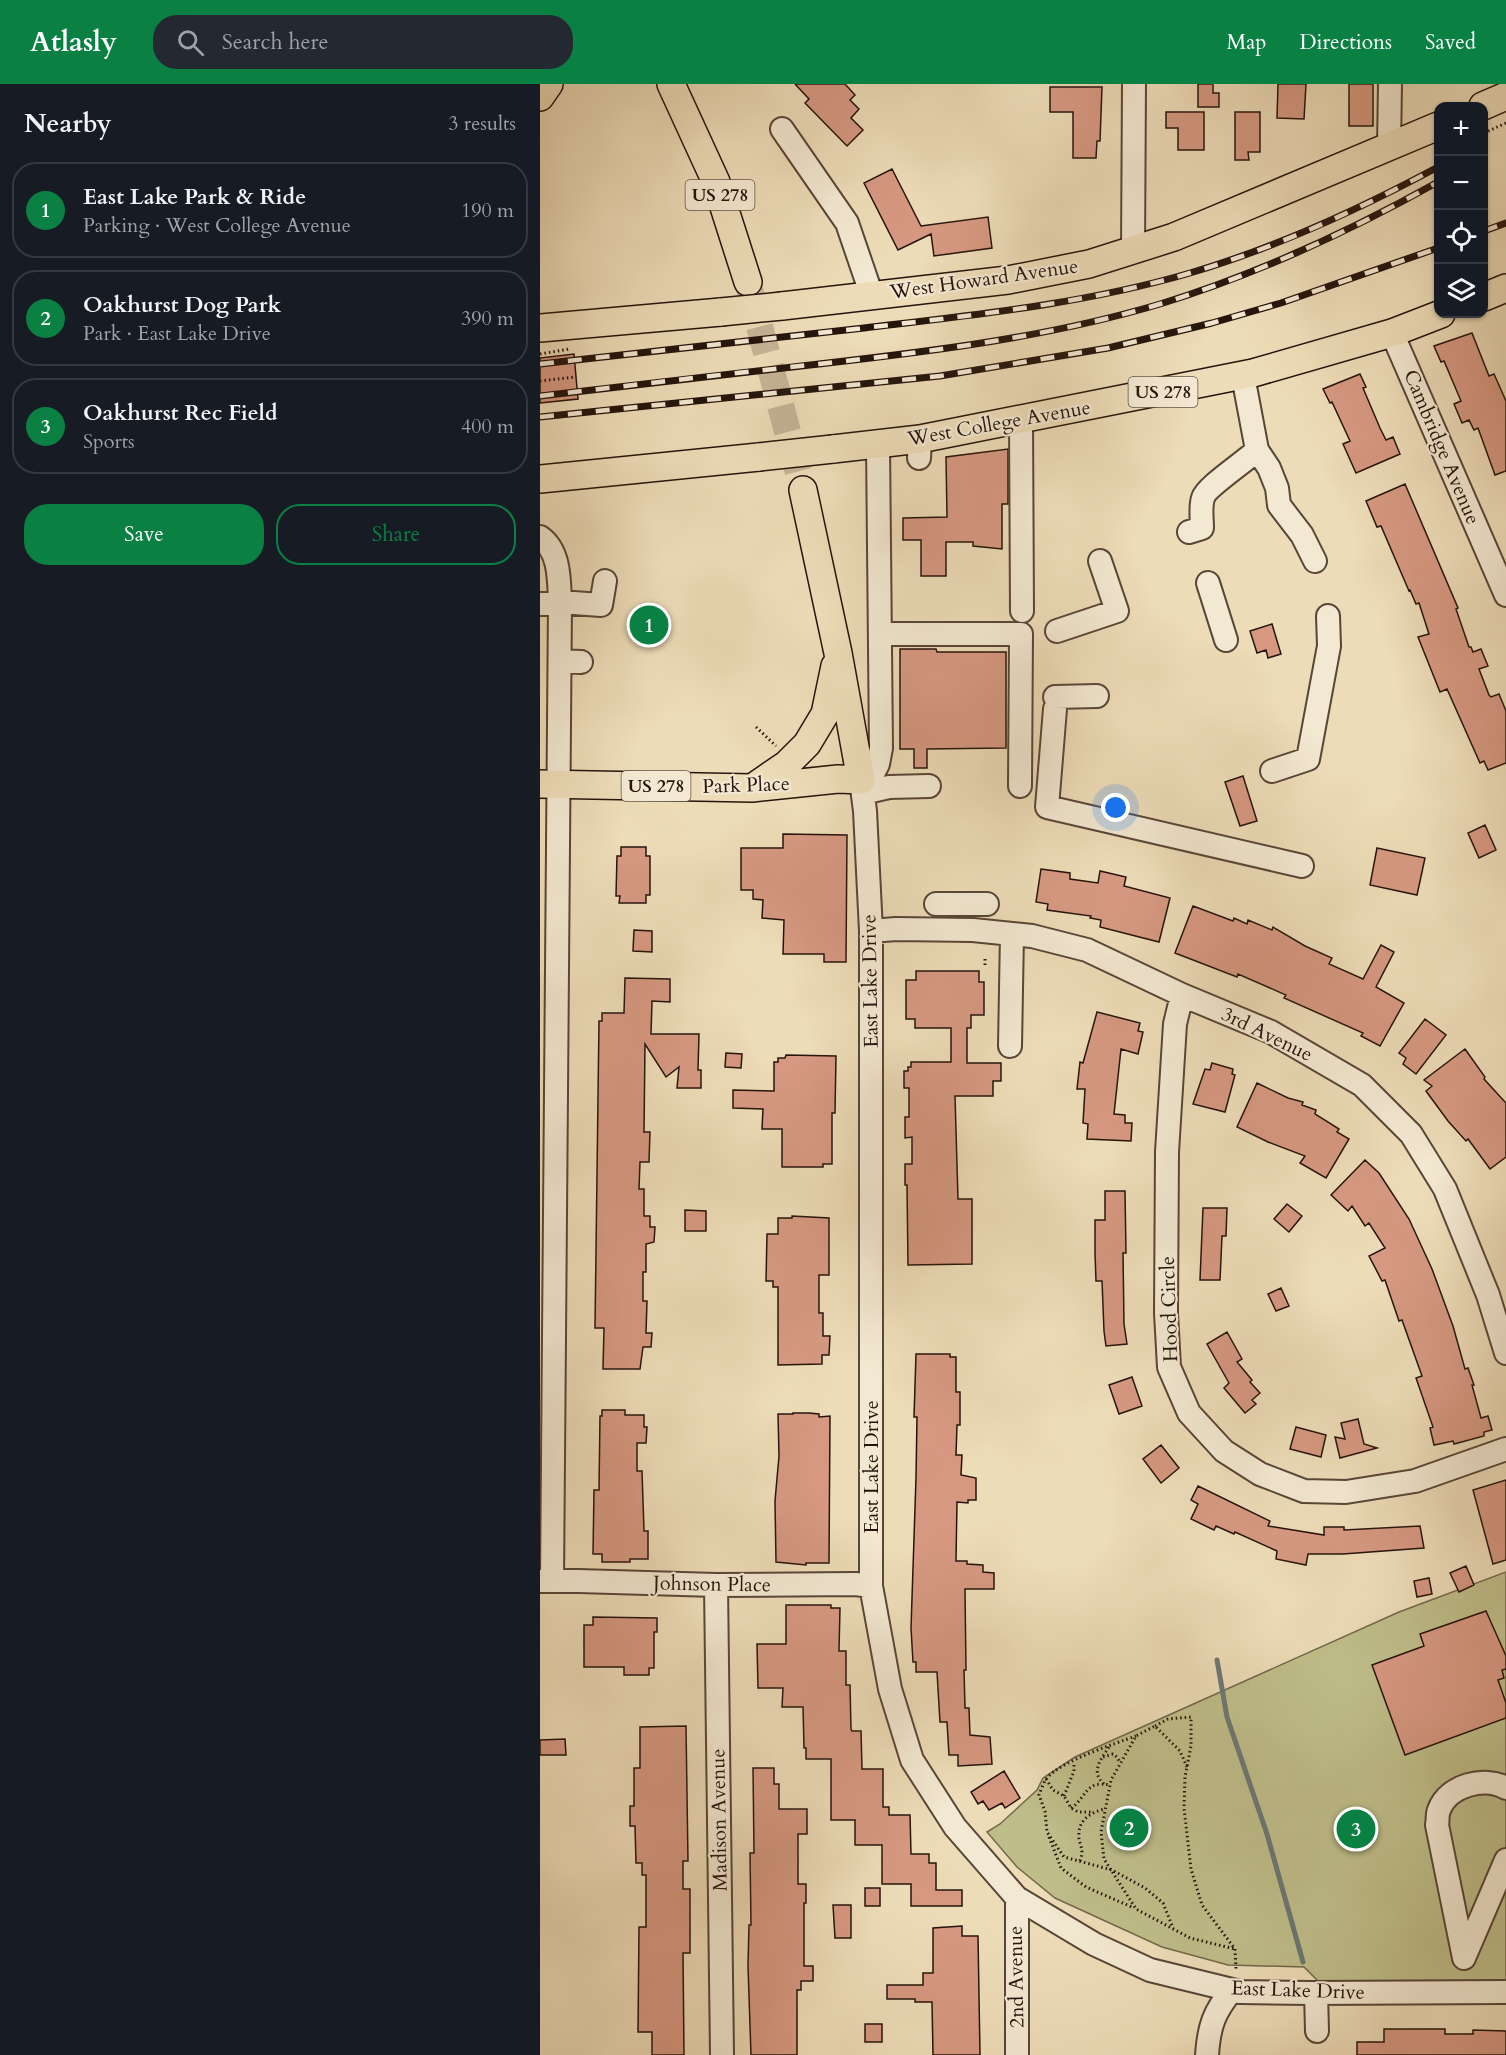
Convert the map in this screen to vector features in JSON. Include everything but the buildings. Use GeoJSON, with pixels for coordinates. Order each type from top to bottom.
{"type":"FeatureCollection","features":[{"type":"Feature","properties":{"kind":"main road"},"geometry":{"type":"LineString","coordinates":[[540,97],[549,84]]}},
{"type":"Feature","properties":{"kind":"main road","name":"US 278"},"geometry":{"type":"LineString","coordinates":[[672,84],[716,182],[748,282]]}},
{"type":"Feature","properties":{"kind":"main road"},"geometry":{"type":"LineString","coordinates":[[1488,104],[1506,96]]}},
{"type":"Feature","properties":{"kind":"main road","name":"West Howard Avenue"},"geometry":{"type":"LineString","coordinates":[[540,327],[782,306],[1046,273],[1133,251],[1184,233],[1434,128]]}},
{"type":"Feature","properties":{"kind":"main road"},"geometry":{"type":"LineString","coordinates":[[1488,295],[1506,288]]}},
{"type":"Feature","properties":{"kind":"main road","name":"West College Avenue"},"geometry":{"type":"LineString","coordinates":[[543,479],[878,444],[920,449],[1021,420],[1243,376],[1392,333],[1434,317]]}},
{"type":"Feature","properties":{"kind":"main road","name":"East Lake Drive"},"geometry":{"type":"LineString","coordinates":[[803,490],[838,653],[862,786]]}},
{"type":"Feature","properties":{"kind":"main road"},"geometry":{"type":"LineString","coordinates":[[752,788],[787,764],[807,744],[825,714],[838,653]]}},
{"type":"Feature","properties":{"kind":"main road","name":"Park Place"},"geometry":{"type":"LineString","coordinates":[[550,784],[752,788],[838,779],[862,786]]}},
{"type":"Feature","properties":{"kind":"street"},"geometry":{"type":"LineString","coordinates":[[1133,251],[1134,84]]}},
{"type":"Feature","properties":{"kind":"street"},"geometry":{"type":"LineString","coordinates":[[1389,148],[1390,84]]}},
{"type":"Feature","properties":{"kind":"street"},"geometry":{"type":"LineString","coordinates":[[782,129],[847,223],[872,296]]}},
{"type":"Feature","properties":{"kind":"street","name":"Cambridge Avenue"},"geometry":{"type":"LineString","coordinates":[[1392,333],[1506,595]]}},
{"type":"Feature","properties":{"kind":"street"},"geometry":{"type":"LineString","coordinates":[[1243,376],[1257,450],[1269,468],[1279,505],[1302,536],[1315,561]]}},
{"type":"Feature","properties":{"kind":"street"},"geometry":{"type":"LineString","coordinates":[[1021,420],[1022,611]]}},
{"type":"Feature","properties":{"kind":"street"},"geometry":{"type":"LineString","coordinates":[[862,786],[878,764],[881,748],[878,444]]}},
{"type":"Feature","properties":{"kind":"street"},"geometry":{"type":"LineString","coordinates":[[1189,532],[1202,528],[1202,498],[1208,488],[1257,450]]}},
{"type":"Feature","properties":{"kind":"street"},"geometry":{"type":"LineString","coordinates":[[540,537],[547,542],[559,571],[550,603],[571,662],[570,714],[550,784],[546,1581]]}},
{"type":"Feature","properties":{"kind":"street"},"geometry":{"type":"LineString","coordinates":[[1058,631],[1117,611],[1100,561]]}},
{"type":"Feature","properties":{"kind":"street"},"geometry":{"type":"LineString","coordinates":[[550,603],[600,605],[605,582]]}},
{"type":"Feature","properties":{"kind":"street"},"geometry":{"type":"LineString","coordinates":[[1208,583],[1226,640]]}},
{"type":"Feature","properties":{"kind":"street"},"geometry":{"type":"LineString","coordinates":[[1272,771],[1308,759],[1329,646],[1328,616]]}},
{"type":"Feature","properties":{"kind":"street"},"geometry":{"type":"LineString","coordinates":[[881,634],[1022,634],[1020,786]]}},
{"type":"Feature","properties":{"kind":"street"},"geometry":{"type":"LineString","coordinates":[[1097,696],[1055,703],[1047,807],[1302,866]]}},
{"type":"Feature","properties":{"kind":"street"},"geometry":{"type":"LineString","coordinates":[[862,786],[929,786]]}},
{"type":"Feature","properties":{"kind":"street","name":"East Lake Drive"},"geometry":{"type":"LineString","coordinates":[[862,786],[871,931],[871,1586],[890,1689],[912,1760],[955,1827],[1017,1898],[1094,1944],[1150,1970],[1234,1980],[1240,1992],[1506,1992]]}},
{"type":"Feature","properties":{"kind":"street"},"geometry":{"type":"LineString","coordinates":[[936,903],[987,904]]}},
{"type":"Feature","properties":{"kind":"street","name":"3rd Avenue"},"geometry":{"type":"LineString","coordinates":[[871,931],[973,930],[1032,936],[1087,950],[1182,995],[1271,1032],[1362,1085],[1411,1134],[1445,1189],[1488,1294],[1506,1353]]}},
{"type":"Feature","properties":{"kind":"street"},"geometry":{"type":"LineString","coordinates":[[1010,1046],[1012,934]]}},
{"type":"Feature","properties":{"kind":"street","name":"Hood Circle"},"geometry":{"type":"LineString","coordinates":[[1182,995],[1175,1024],[1167,1152],[1166,1313],[1169,1367],[1189,1413],[1224,1451],[1260,1474],[1304,1491],[1346,1492],[1415,1481],[1506,1449]]}},
{"type":"Feature","properties":{"kind":"street","name":"Johnson Place"},"geometry":{"type":"LineString","coordinates":[[546,1581],[871,1586]]}},
{"type":"Feature","properties":{"kind":"street","name":"Madison Avenue"},"geometry":{"type":"LineString","coordinates":[[716,1585],[722,2055]]}},
{"type":"Feature","properties":{"kind":"street"},"geometry":{"type":"LineString","coordinates":[[1464,1992],[1464,1958],[1437,1825],[1439,1810],[1449,1796],[1471,1783],[1489,1782],[1506,1788]]}},
{"type":"Feature","properties":{"kind":"street"},"geometry":{"type":"LineString","coordinates":[[1464,1958],[1506,1860]]}},
{"type":"Feature","properties":{"kind":"street","name":"2nd Avenue"},"geometry":{"type":"LineString","coordinates":[[1017,1898],[1017,2055]]}},
{"type":"Feature","properties":{"kind":"street"},"geometry":{"type":"LineString","coordinates":[[1207,2055],[1211,2022],[1234,1980]]}},
{"type":"Feature","properties":{"kind":"street"},"geometry":{"type":"LineString","coordinates":[[1316,1993],[1317,2031]]}},
{"type":"Feature","properties":{"kind":"path"},"geometry":{"type":"LineString","coordinates":[[1488,131],[1506,123]]}},
{"type":"Feature","properties":{"kind":"path"},"geometry":{"type":"LineString","coordinates":[[540,381],[576,376]]}},
{"type":"Feature","properties":{"kind":"path"},"geometry":{"type":"LineString","coordinates":[[756,727],[773,743]]}},
{"type":"Feature","properties":{"kind":"path"},"geometry":{"type":"LineString","coordinates":[[985,959],[985,966]]}},
{"type":"Feature","properties":{"kind":"path"},"geometry":{"type":"LineString","coordinates":[[1234,1980],[1235,1949],[1202,1905],[1191,1869],[1184,1808],[1191,1746],[1191,1717],[1168,1719],[1137,1736],[1110,1745],[1074,1762],[1046,1779],[1039,1795],[1045,1811],[1047,1832],[1061,1868],[1086,1887],[1136,1909],[1190,1938],[1235,1949]]}},
{"type":"Feature","properties":{"kind":"path"},"geometry":{"type":"LineString","coordinates":[[1155,1726],[1180,1751],[1187,1767]]}},
{"type":"Feature","properties":{"kind":"path"},"geometry":{"type":"LineString","coordinates":[[1136,1909],[1104,1859],[1101,1832],[1110,1785],[1137,1736]]}},
{"type":"Feature","properties":{"kind":"path"},"geometry":{"type":"LineString","coordinates":[[1104,1784],[1099,1779],[1097,1770],[1110,1745]]}},
{"type":"Feature","properties":{"kind":"path"},"geometry":{"type":"LineString","coordinates":[[1103,1757],[1113,1754],[1120,1764]]}},
{"type":"Feature","properties":{"kind":"path"},"geometry":{"type":"LineString","coordinates":[[1064,1796],[1074,1771],[1074,1762]]}},
{"type":"Feature","properties":{"kind":"path"},"geometry":{"type":"LineString","coordinates":[[1046,1779],[1053,1790],[1064,1796],[1071,1808],[1078,1812],[1105,1809]]}},
{"type":"Feature","properties":{"kind":"path"},"geometry":{"type":"LineString","coordinates":[[1071,1808],[1078,1803],[1083,1792],[1089,1787],[1110,1785]]}},
{"type":"Feature","properties":{"kind":"path"},"geometry":{"type":"LineString","coordinates":[[1080,1861],[1083,1851],[1078,1836],[1082,1822],[1092,1812]]}},
{"type":"Feature","properties":{"kind":"path"},"geometry":{"type":"LineString","coordinates":[[1047,1832],[1064,1857],[1112,1870],[1145,1888],[1163,1903],[1173,1930]]}},
{"type":"Feature","properties":{"kind":"shaded area"},"geometry":{"type":"Polygon","coordinates":[[[1506,1572],[1506,1988],[1327,1990],[1304,1967],[1228,1965],[1162,1947],[1055,1898],[1017,1867],[987,1832],[1000,1824],[1037,1790],[1043,1778],[1075,1757],[1399,1612],[1506,1572]]]}},
{"type":"Feature","properties":{"kind":"waterway"},"geometry":{"type":"LineString","coordinates":[[1217,1660],[1227,1717],[1267,1834],[1303,1962]]}},
{"type":"Feature","properties":{"kind":"tunnel"},"geometry":{"type":"LineString","coordinates":[[749,287],[803,490]]}},
{"type":"Feature","properties":{"kind":"railway"},"geometry":{"type":"LineString","coordinates":[[540,364],[946,318],[1110,293],[1190,273],[1255,252],[1348,213],[1434,169]]}},
{"type":"Feature","properties":{"kind":"railway"},"geometry":{"type":"LineString","coordinates":[[540,396],[948,348],[1034,334],[1118,316],[1196,292],[1268,265],[1371,218],[1434,184]]}},
{"type":"Feature","properties":{"kind":"railway"},"geometry":{"type":"LineString","coordinates":[[1488,230],[1506,223]]}},
{"type":"Feature","properties":{"kind":"railway"},"geometry":{"type":"LineString","coordinates":[[540,417],[940,376],[1108,348],[1212,323],[1281,303],[1434,249]]}},
{"type":"Feature","properties":{"kind":"place","name":"East Lake Park & Ride"},"geometry":{"type":"Point","coordinates":[649,625]}},
{"type":"Feature","properties":{"kind":"place","name":"Oakhurst Dog Park"},"geometry":{"type":"Point","coordinates":[1129,1828]}},
{"type":"Feature","properties":{"kind":"place","name":"Oakhurst Rec Field"},"geometry":{"type":"Point","coordinates":[1356,1829]}}]}
